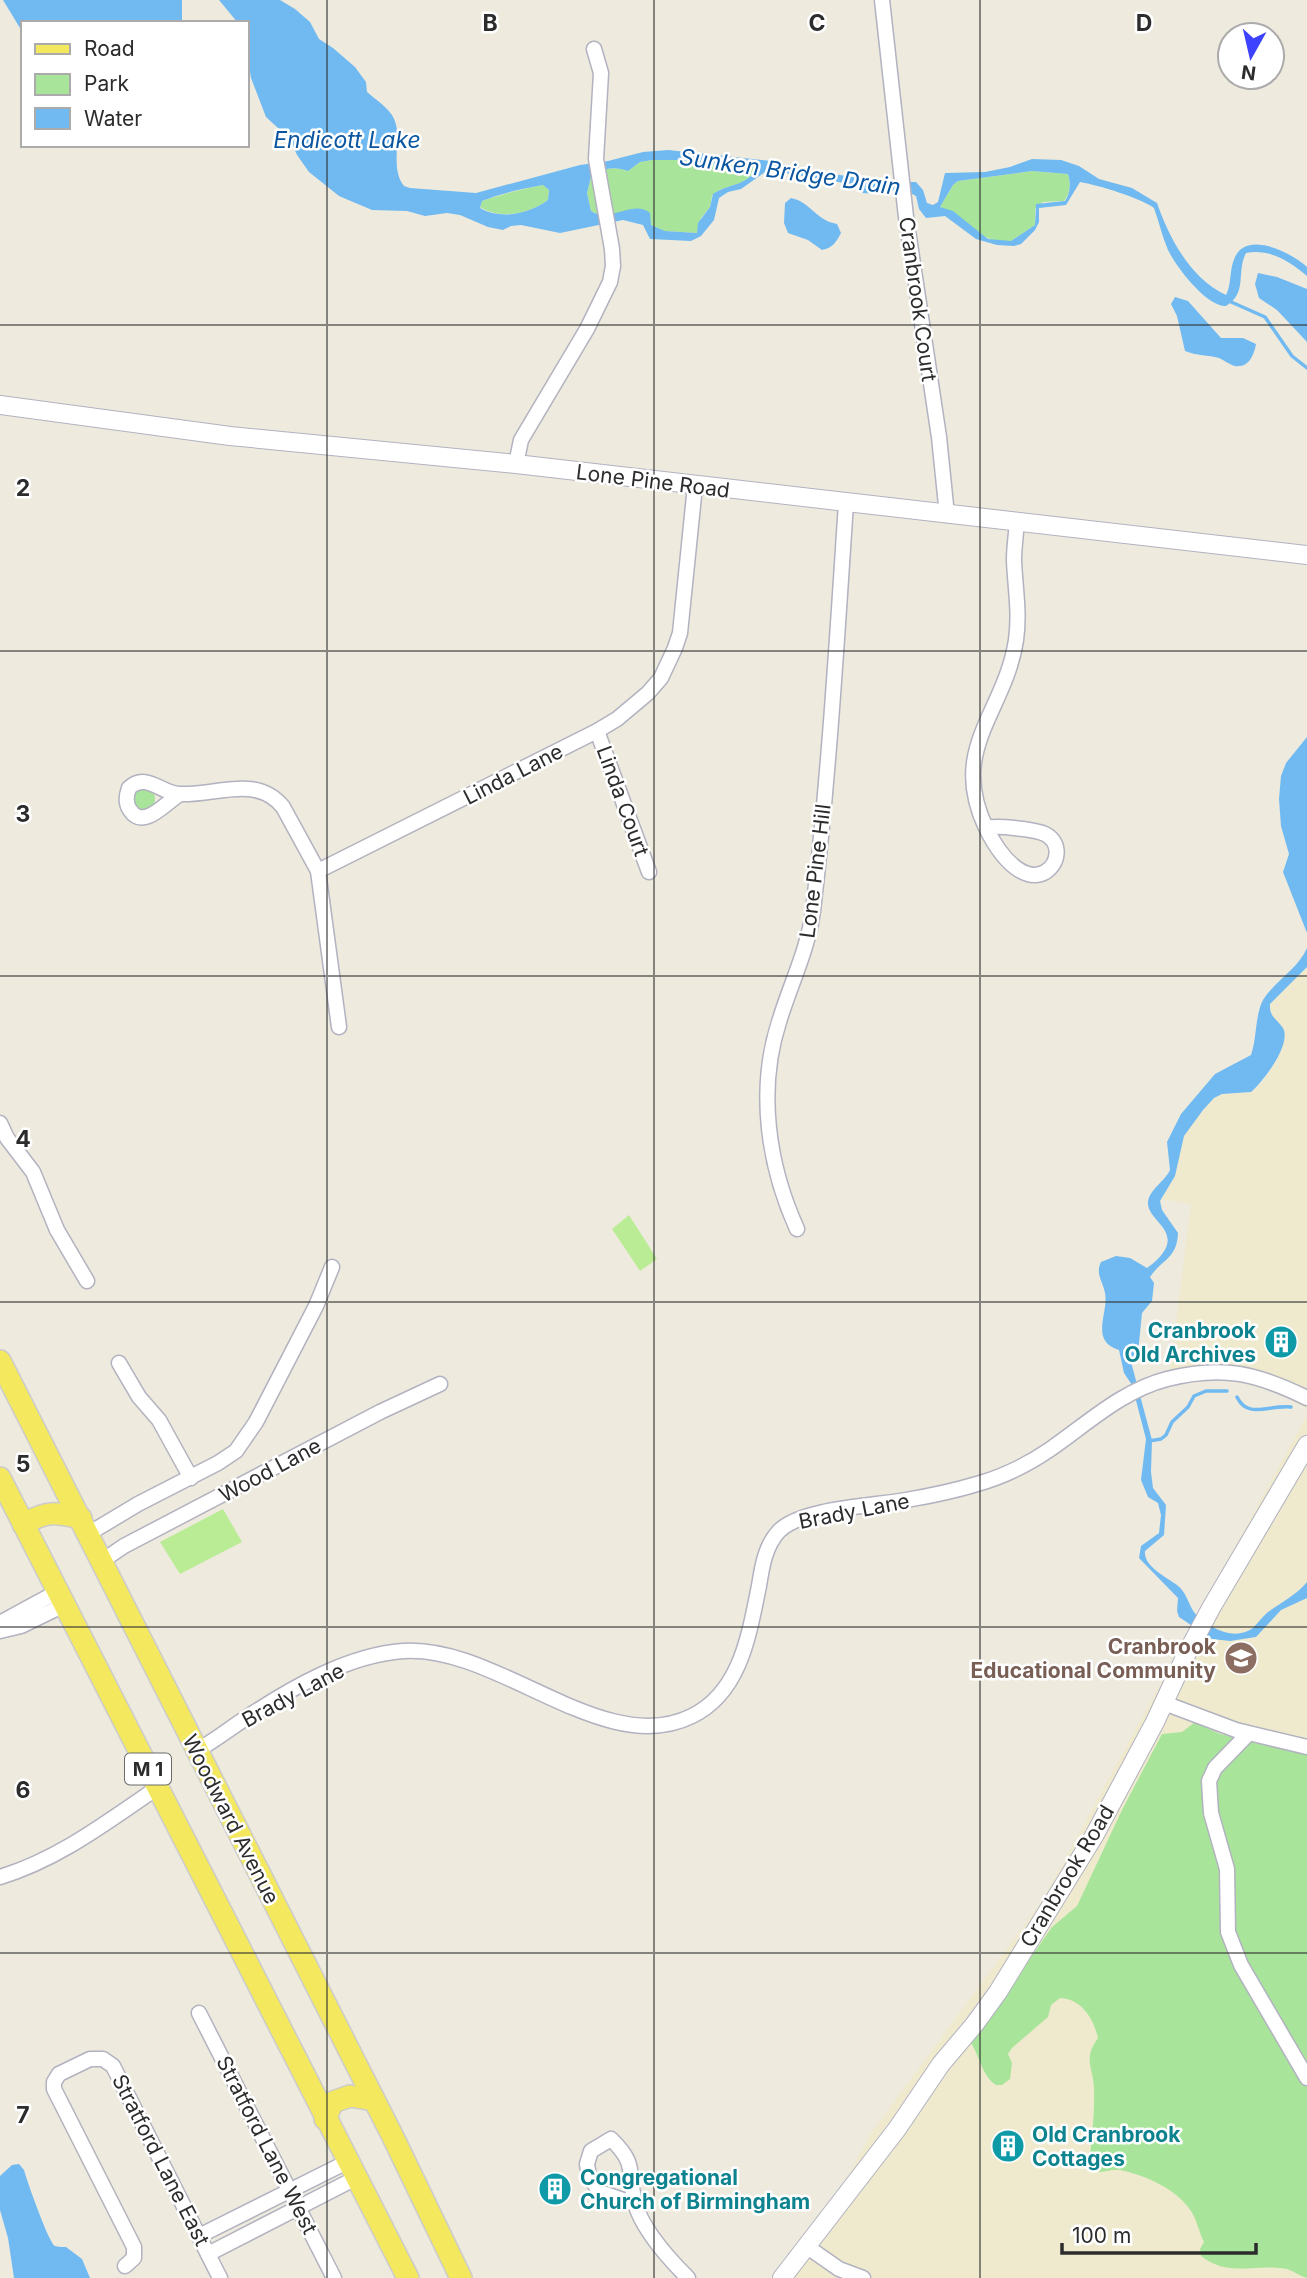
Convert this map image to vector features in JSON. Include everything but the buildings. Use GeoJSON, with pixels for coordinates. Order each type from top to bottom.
{"type":"FeatureCollection","features":[{"type":"Feature","properties":{"kind":"main road","name":"Woodward Avenue"},"geometry":{"type":"LineString","coordinates":[[0,1361],[5,1388],[85,1526],[461,2278]]}},
{"type":"Feature","properties":{"kind":"main road","name":"M 1"},"geometry":{"type":"LineString","coordinates":[[0,1478],[408,2278]]}},
{"type":"Feature","properties":{"kind":"main road"},"geometry":{"type":"LineString","coordinates":[[23,1524],[51,1513],[85,1526]]}},
{"type":"Feature","properties":{"kind":"main road"},"geometry":{"type":"LineString","coordinates":[[325,2119],[333,2102],[350,2096],[374,2100]]}},
{"type":"Feature","properties":{"kind":"street","name":"Cranbrook Court"},"geometry":{"type":"LineString","coordinates":[[882,0],[906,217],[939,437],[947,515]]}},
{"type":"Feature","properties":{"kind":"street"},"geometry":{"type":"LineString","coordinates":[[516,464],[521,440],[587,329],[610,282],[613,266],[596,159],[601,73],[594,49]]}},
{"type":"Feature","properties":{"kind":"street","name":"Lone Pine Road"},"geometry":{"type":"LineString","coordinates":[[0,405],[266,441],[516,464],[1307,555]]}},
{"type":"Feature","properties":{"kind":"street","name":"Linda Lane"},"geometry":{"type":"LineString","coordinates":[[318,871],[597,731],[617,719],[648,693],[661,678],[680,633],[695,486]]}},
{"type":"Feature","properties":{"kind":"street","name":"Lone Pine Hill"},"geometry":{"type":"LineString","coordinates":[[797,1229],[779,1184],[771,1146],[769,1068],[777,1026],[807,942],[813,911],[829,743],[846,503]]}},
{"type":"Feature","properties":{"kind":"street"},"geometry":{"type":"LineString","coordinates":[[986,828],[1000,826],[1045,834],[1055,843],[1052,866],[1038,875],[1023,874],[1001,855],[986,828],[976,805],[971,779],[979,740],[1006,676],[1016,643],[1019,605],[1014,548],[1017,522]]}},
{"type":"Feature","properties":{"kind":"street","name":"Linda Court"},"geometry":{"type":"LineString","coordinates":[[597,731],[649,872]]}},
{"type":"Feature","properties":{"kind":"street"},"geometry":{"type":"LineString","coordinates":[[180,794],[251,789],[269,793],[283,807],[318,871],[339,1027]]}},
{"type":"Feature","properties":{"kind":"street"},"geometry":{"type":"LineString","coordinates":[[0,1123],[7,1138],[33,1172],[57,1230],[87,1280]]}},
{"type":"Feature","properties":{"kind":"street"},"geometry":{"type":"LineString","coordinates":[[85,1526],[191,1478],[236,1451],[247,1438],[316,1306],[332,1267]]}},
{"type":"Feature","properties":{"kind":"street"},"geometry":{"type":"LineString","coordinates":[[119,1363],[139,1396],[159,1420],[191,1478]]}},
{"type":"Feature","properties":{"kind":"street","name":"Brady Lane"},"geometry":{"type":"LineString","coordinates":[[196,1751],[245,1718],[318,1677],[370,1658],[402,1651],[430,1653],[471,1664],[617,1723],[657,1727],[691,1717],[722,1692],[737,1669],[768,1550],[781,1530],[802,1517],[943,1493],[994,1478],[1046,1452],[1110,1405],[1166,1380],[1227,1372],[1272,1381],[1307,1398]]}},
{"type":"Feature","properties":{"kind":"street","name":"Wood Lane"},"geometry":{"type":"LineString","coordinates":[[102,1561],[124,1546],[380,1412],[440,1384]]}},
{"type":"Feature","properties":{"kind":"street","name":"Cranbrook Road"},"geometry":{"type":"LineString","coordinates":[[782,2278],[897,2129],[940,2064],[988,2007],[1094,1836],[1211,1608],[1307,1445]]}},
{"type":"Feature","properties":{"kind":"street"},"geometry":{"type":"LineString","coordinates":[[0,1623],[60,1598]]}},
{"type":"Feature","properties":{"kind":"street"},"geometry":{"type":"LineString","coordinates":[[0,1631],[21,1626],[60,1598]]}},
{"type":"Feature","properties":{"kind":"street"},"geometry":{"type":"LineString","coordinates":[[1164,1703],[1248,1734],[1307,1746]]}},
{"type":"Feature","properties":{"kind":"street"},"geometry":{"type":"LineString","coordinates":[[1248,1734],[1215,1768],[1209,1781],[1211,1813],[1227,1869],[1228,1932],[1241,1965],[1307,2078]]}},
{"type":"Feature","properties":{"kind":"street"},"geometry":{"type":"LineString","coordinates":[[0,1877],[33,1866],[56,1854],[158,1788]]}},
{"type":"Feature","properties":{"kind":"street","name":"Stratford Lane West"},"geometry":{"type":"LineString","coordinates":[[200,2012],[334,2278]]}},
{"type":"Feature","properties":{"kind":"street","name":"Stratford Lane East"},"geometry":{"type":"LineString","coordinates":[[125,2266],[134,2258],[135,2249],[54,2089],[54,2082],[59,2074],[90,2059],[103,2059],[113,2066],[220,2278]]}},
{"type":"Feature","properties":{"kind":"street"},"geometry":{"type":"LineString","coordinates":[[635,2204],[600,2192],[589,2176],[587,2164],[591,2151],[611,2139],[624,2153],[633,2173],[635,2204],[658,2244],[688,2278]]}},
{"type":"Feature","properties":{"kind":"street"},"geometry":{"type":"LineString","coordinates":[[199,2236],[290,2190],[351,2170]]}},
{"type":"Feature","properties":{"kind":"street"},"geometry":{"type":"LineString","coordinates":[[208,2254],[298,2208],[351,2170]]}},
{"type":"Feature","properties":{"kind":"street"},"geometry":{"type":"LineString","coordinates":[[806,2246],[832,2265],[863,2278]]}},
{"type":"Feature","properties":{"kind":"shaded area"},"geometry":{"type":"Polygon","coordinates":[[[1307,967],[1307,1409],[1276,1392],[1237,1382],[1202,1379],[1168,1384],[1191,1204],[1161,1199],[1175,1176],[1184,1136],[1203,1110],[1222,1094],[1251,1092],[1262,1083],[1276,1061],[1285,1035],[1284,1029],[1271,1015],[1270,1004],[1307,967]]]}},
{"type":"Feature","properties":{"kind":"shaded area","name":"Cranbrook Educational Community"},"geometry":{"type":"Polygon","coordinates":[[[1307,1415],[1307,2278],[773,2278],[837,2198],[871,2133],[1042,1901],[1307,1415]]]}},
{"type":"Feature","properties":{"kind":"green space"},"geometry":{"type":"Polygon","coordinates":[[[683,160],[702,165],[732,163],[755,167],[745,181],[722,189],[712,196],[710,207],[701,218],[697,233],[665,231],[651,225],[650,218],[613,214],[601,216],[591,211],[587,193],[591,177],[609,169],[628,171],[640,162],[683,160]]]}},
{"type":"Feature","properties":{"kind":"green space"},"geometry":{"type":"Polygon","coordinates":[[[1032,171],[1068,174],[1069,192],[1064,201],[1043,202],[1035,209],[1035,225],[1011,241],[1000,241],[982,235],[940,207],[958,181],[1032,171]]]}},
{"type":"Feature","properties":{"kind":"green space"},"geometry":{"type":"Polygon","coordinates":[[[543,185],[549,190],[548,200],[524,212],[497,213],[480,207],[482,201],[543,185]]]}},
{"type":"Feature","properties":{"kind":"green space"},"geometry":{"type":"Polygon","coordinates":[[[144,788],[152,791],[155,799],[152,807],[144,810],[136,807],[133,799],[136,791],[144,788]]]}},
{"type":"Feature","properties":{"kind":"green space"},"geometry":{"type":"Polygon","coordinates":[[[629,1215],[657,1259],[640,1271],[612,1229],[629,1215]]]}},
{"type":"Feature","properties":{"kind":"green space"},"geometry":{"type":"Polygon","coordinates":[[[223,1509],[242,1542],[180,1574],[160,1542],[223,1509]]]}},
{"type":"Feature","properties":{"kind":"green space"},"geometry":{"type":"Polygon","coordinates":[[[1195,1722],[1220,1734],[1307,1753],[1307,2278],[1287,2269],[1232,2268],[1211,2263],[1201,2256],[1200,2249],[1204,2242],[1191,2211],[1178,2196],[1150,2179],[1130,2172],[1093,2171],[1090,2163],[1094,2082],[1090,2058],[1098,2038],[1093,2023],[1080,2006],[1060,1998],[1051,2005],[1048,2017],[1008,2054],[1012,2063],[1010,2079],[1002,2085],[996,2085],[987,2077],[971,2043],[1052,1927],[1077,1906],[1122,1810],[1162,1734],[1182,1732],[1195,1722]]]}},
{"type":"Feature","properties":{"kind":"water"},"geometry":{"type":"Polygon","coordinates":[[[3,0],[182,0],[182,21],[21,21],[21,30],[3,0]]]}},
{"type":"Feature","properties":{"kind":"water"},"geometry":{"type":"Polygon","coordinates":[[[219,0],[280,0],[310,22],[319,39],[355,67],[366,82],[367,92],[392,115],[397,132],[399,178],[404,186],[410,188],[476,193],[580,165],[643,152],[668,150],[771,161],[883,182],[916,182],[923,190],[927,203],[933,205],[938,202],[945,173],[985,172],[1032,159],[1061,160],[1079,166],[1099,179],[1132,188],[1157,203],[1175,243],[1192,268],[1213,288],[1226,295],[1235,257],[1241,249],[1249,245],[1270,247],[1291,256],[1307,267],[1307,276],[1287,261],[1271,254],[1246,253],[1237,295],[1226,306],[1218,305],[1201,293],[1178,266],[1168,250],[1154,208],[1119,192],[1080,182],[1066,205],[1039,208],[1039,222],[1035,230],[1021,244],[1014,246],[976,239],[945,216],[926,218],[919,209],[916,196],[908,193],[895,190],[863,193],[850,184],[768,170],[741,189],[728,192],[719,198],[714,220],[701,236],[691,241],[650,239],[643,225],[623,220],[560,233],[521,225],[503,230],[447,213],[425,216],[407,211],[372,210],[339,196],[309,172],[290,139],[266,117],[251,78],[248,21],[236,21],[219,0]],[[652,160],[640,162],[628,171],[609,169],[600,172],[591,177],[587,193],[591,211],[605,215],[643,209],[650,213],[651,225],[665,231],[697,233],[698,223],[710,207],[713,194],[749,178],[755,168],[732,163],[702,165],[683,160],[652,160]],[[1032,171],[958,181],[940,207],[953,211],[988,239],[1011,241],[1035,225],[1036,204],[1065,201],[1068,195],[1068,174],[1032,171]],[[543,185],[504,193],[482,201],[480,208],[497,214],[524,212],[548,200],[549,190],[543,185]]]}},
{"type":"Feature","properties":{"kind":"water"},"geometry":{"type":"Polygon","coordinates":[[[791,198],[804,203],[823,219],[837,224],[841,233],[832,246],[822,250],[808,240],[788,233],[784,223],[785,203],[791,198]]]}},
{"type":"Feature","properties":{"kind":"water"},"geometry":{"type":"Polygon","coordinates":[[[1258,273],[1307,289],[1307,342],[1277,310],[1259,298],[1255,284],[1258,273]]]}},
{"type":"Feature","properties":{"kind":"water"},"geometry":{"type":"Polygon","coordinates":[[[1175,297],[1188,301],[1221,338],[1243,338],[1256,344],[1250,360],[1244,365],[1235,366],[1219,358],[1185,351],[1177,316],[1171,304],[1175,297]]]}},
{"type":"Feature","properties":{"kind":"water"},"geometry":{"type":"Polygon","coordinates":[[[1307,737],[1307,933],[1283,872],[1289,854],[1281,826],[1279,799],[1281,776],[1286,763],[1307,737]]]}},
{"type":"Feature","properties":{"kind":"water"},"geometry":{"type":"Polygon","coordinates":[[[1307,948],[1307,967],[1270,1004],[1272,1015],[1283,1028],[1285,1035],[1275,1062],[1251,1092],[1222,1094],[1214,1098],[1184,1136],[1175,1176],[1160,1201],[1162,1210],[1178,1233],[1177,1242],[1172,1254],[1150,1277],[1154,1283],[1152,1301],[1142,1313],[1138,1353],[1131,1362],[1152,1440],[1153,1488],[1166,1505],[1164,1535],[1145,1551],[1151,1566],[1181,1588],[1198,1617],[1210,1626],[1231,1633],[1246,1632],[1253,1628],[1268,1612],[1294,1595],[1307,1582],[1307,1598],[1281,1610],[1256,1637],[1230,1641],[1212,1639],[1179,1617],[1178,1598],[1139,1558],[1141,1546],[1159,1533],[1161,1515],[1158,1503],[1148,1497],[1141,1480],[1146,1439],[1132,1385],[1124,1373],[1119,1350],[1110,1346],[1102,1333],[1106,1301],[1099,1270],[1101,1262],[1116,1256],[1130,1258],[1147,1268],[1167,1246],[1164,1230],[1149,1209],[1148,1202],[1151,1193],[1170,1170],[1167,1142],[1181,1114],[1215,1074],[1251,1055],[1263,1000],[1298,962],[1307,948]]]}},
{"type":"Feature","properties":{"kind":"water"},"geometry":{"type":"Polygon","coordinates":[[[19,2164],[24,2170],[52,2242],[55,2246],[66,2247],[82,2259],[90,2278],[14,2278],[8,2238],[0,2210],[0,2176],[12,2165],[19,2164]]]}},
{"type":"Feature","properties":{"kind":"waterway"},"geometry":{"type":"LineString","coordinates":[[1229,301],[1265,317],[1292,356],[1307,368]]}},
{"type":"Feature","properties":{"kind":"waterway"},"geometry":{"type":"LineString","coordinates":[[1149,1441],[1161,1439],[1166,1435],[1172,1422],[1188,1407],[1194,1396],[1206,1391],[1227,1391]]}},
{"type":"Feature","properties":{"kind":"waterway"},"geometry":{"type":"LineString","coordinates":[[1237,1397],[1247,1408],[1260,1410],[1291,1407]]}},
{"type":"Feature","properties":{"kind":"place","name":"Cranbrook Old Archives"},"geometry":{"type":"Point","coordinates":[1281,1342]}},
{"type":"Feature","properties":{"kind":"place","name":"Cranbrook Educational Community"},"geometry":{"type":"Point","coordinates":[1241,1658]}},
{"type":"Feature","properties":{"kind":"place","name":"Old Cranbrook Cottages"},"geometry":{"type":"Point","coordinates":[1008,2146]}},
{"type":"Feature","properties":{"kind":"place","name":"Congregational Church of Birmingham"},"geometry":{"type":"Point","coordinates":[555,2189]}},
{"type":"Feature","properties":{"kind":"water label","name":"Endicott Lake"},"geometry":{"type":"Point","coordinates":[347,140]}},
{"type":"Feature","properties":{"kind":"water label","name":"Sunken Bridge Drain"},"geometry":{"type":"Point","coordinates":[790,172]}}]}
